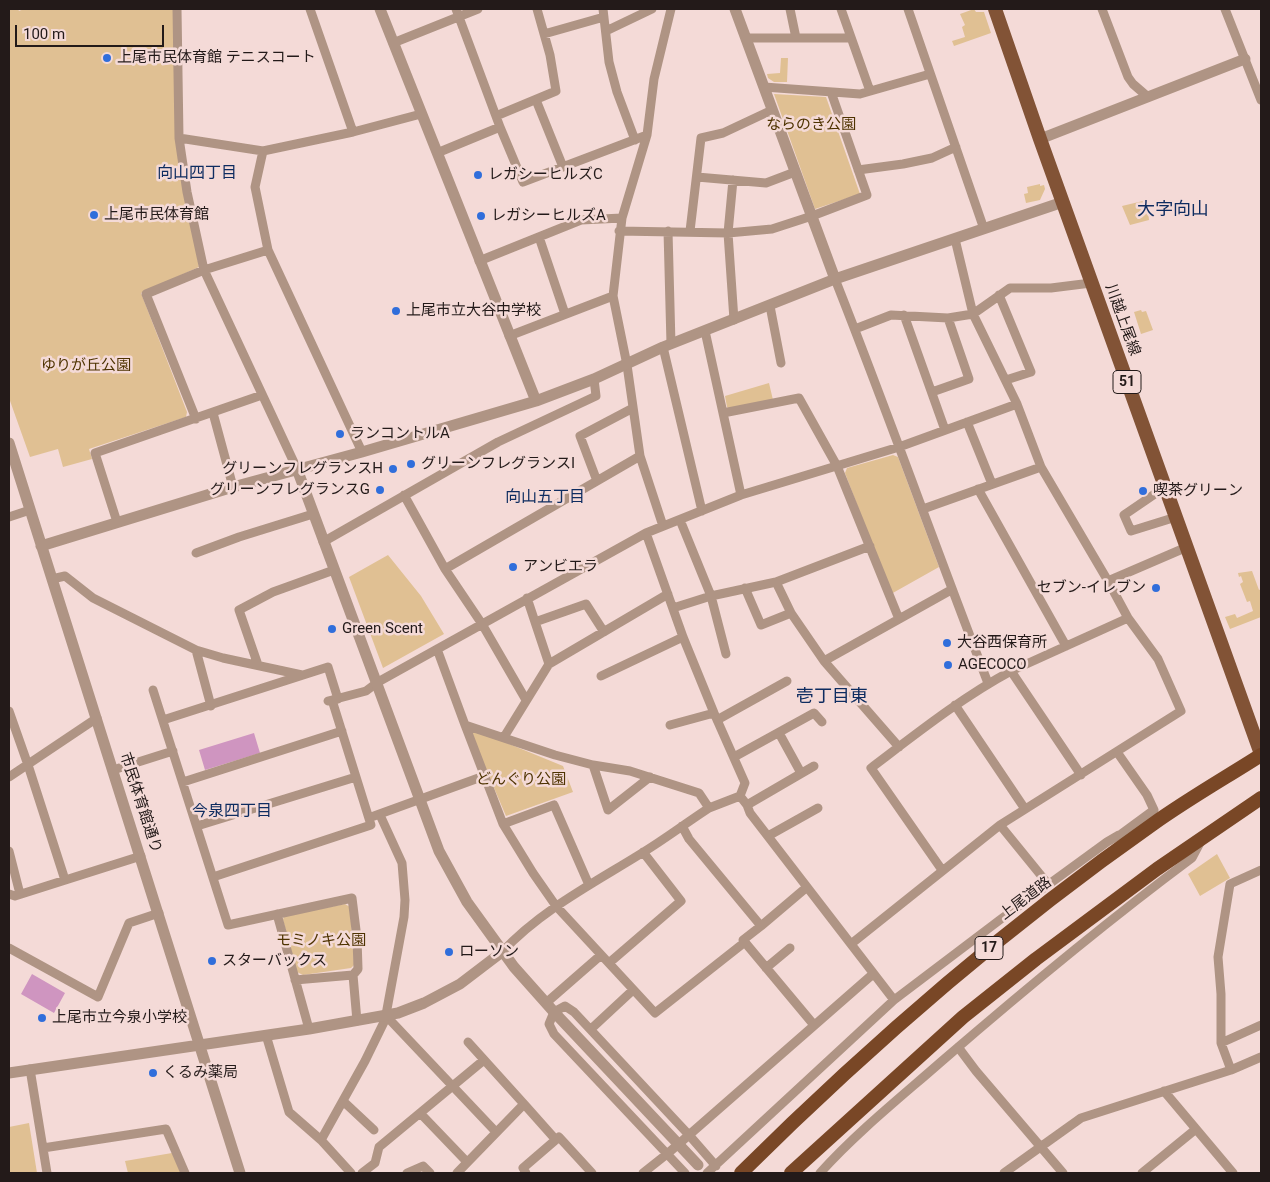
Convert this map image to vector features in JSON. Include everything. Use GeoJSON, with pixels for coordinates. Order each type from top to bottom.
{"type":"FeatureCollection","features":[{"type":"Feature","properties":{"kind":"highway","name":"上尾道路"},"geometry":{"type":"LineString","coordinates":[[741,1173],[870,1051],[940,988],[1014,928],[1154,823],[1261,754]]}},
{"type":"Feature","properties":{"kind":"highway","name":"17"},"geometry":{"type":"LineString","coordinates":[[791,1173],[963,1017],[1104,907],[1261,798]]}},
{"type":"Feature","properties":{"kind":"main road","name":"川越上尾線"},"geometry":{"type":"LineString","coordinates":[[995,9],[1091,283],[1261,754]]}},
{"type":"Feature","properties":{"kind":"street"},"geometry":{"type":"LineString","coordinates":[[177,9],[179,138],[187,192],[204,270],[297,469],[440,851],[468,902],[502,952],[554,1012],[698,1165]]}},
{"type":"Feature","properties":{"kind":"street"},"geometry":{"type":"LineString","coordinates":[[310,9],[353,132]]}},
{"type":"Feature","properties":{"kind":"street"},"geometry":{"type":"LineString","coordinates":[[380,9],[536,401]]}},
{"type":"Feature","properties":{"kind":"street"},"geometry":{"type":"LineString","coordinates":[[393,43],[458,12],[478,9]]}},
{"type":"Feature","properties":{"kind":"street"},"geometry":{"type":"LineString","coordinates":[[496,116],[556,91],[538,9]]}},
{"type":"Feature","properties":{"kind":"street"},"geometry":{"type":"LineString","coordinates":[[606,31],[652,9]]}},
{"type":"Feature","properties":{"kind":"street"},"geometry":{"type":"LineString","coordinates":[[663,526],[640,456],[627,365],[613,296],[619,231],[647,135],[654,79],[671,9]]}},
{"type":"Feature","properties":{"kind":"street"},"geometry":{"type":"LineString","coordinates":[[734,9],[923,509],[951,590],[988,683]]}},
{"type":"Feature","properties":{"kind":"street"},"geometry":{"type":"LineString","coordinates":[[790,9],[796,38]]}},
{"type":"Feature","properties":{"kind":"street"},"geometry":{"type":"LineString","coordinates":[[841,9],[870,91]]}},
{"type":"Feature","properties":{"kind":"street"},"geometry":{"type":"LineString","coordinates":[[908,9],[984,229]]}},
{"type":"Feature","properties":{"kind":"street"},"geometry":{"type":"LineString","coordinates":[[1102,9],[1128,77],[1148,98]]}},
{"type":"Feature","properties":{"kind":"street"},"geometry":{"type":"LineString","coordinates":[[1225,9],[1261,100]]}},
{"type":"Feature","properties":{"kind":"street"},"geometry":{"type":"LineString","coordinates":[[458,12],[500,128],[524,182],[647,135]]}},
{"type":"Feature","properties":{"kind":"street"},"geometry":{"type":"LineString","coordinates":[[544,34],[603,13],[609,62],[617,92],[635,140]]}},
{"type":"Feature","properties":{"kind":"street"},"geometry":{"type":"LineString","coordinates":[[746,38],[851,38]]}},
{"type":"Feature","properties":{"kind":"street"},"geometry":{"type":"LineString","coordinates":[[1040,139],[1245,59]]}},
{"type":"Feature","properties":{"kind":"street"},"geometry":{"type":"LineString","coordinates":[[764,87],[860,94],[930,74]]}},
{"type":"Feature","properties":{"kind":"street"},"geometry":{"type":"LineString","coordinates":[[619,231],[728,233],[772,229],[868,196],[831,92]]}},
{"type":"Feature","properties":{"kind":"street"},"geometry":{"type":"LineString","coordinates":[[536,100],[563,167]]}},
{"type":"Feature","properties":{"kind":"street"},"geometry":{"type":"LineString","coordinates":[[690,231],[701,138],[723,134],[772,110]]}},
{"type":"Feature","properties":{"kind":"street"},"geometry":{"type":"LineString","coordinates":[[179,138],[263,151],[353,132],[421,114]]}},
{"type":"Feature","properties":{"kind":"street"},"geometry":{"type":"LineString","coordinates":[[436,153],[500,128]]}},
{"type":"Feature","properties":{"kind":"street"},"geometry":{"type":"LineString","coordinates":[[858,170],[932,158],[956,147]]}},
{"type":"Feature","properties":{"kind":"street"},"geometry":{"type":"LineString","coordinates":[[263,151],[255,187],[268,250],[362,452]]}},
{"type":"Feature","properties":{"kind":"street"},"geometry":{"type":"LineString","coordinates":[[697,177],[766,183],[795,172]]}},
{"type":"Feature","properties":{"kind":"street"},"geometry":{"type":"LineString","coordinates":[[733,180],[728,233],[734,320]]}},
{"type":"Feature","properties":{"kind":"street"},"geometry":{"type":"LineString","coordinates":[[41,546],[233,487],[362,452],[536,401],[594,380],[667,346],[835,279],[1063,202]]}},
{"type":"Feature","properties":{"kind":"street"},"geometry":{"type":"LineString","coordinates":[[479,261],[581,220],[622,218]]}},
{"type":"Feature","properties":{"kind":"street"},"geometry":{"type":"LineString","coordinates":[[668,231],[667,346],[702,511]]}},
{"type":"Feature","properties":{"kind":"street"},"geometry":{"type":"LineString","coordinates":[[539,237],[565,314]]}},
{"type":"Feature","properties":{"kind":"street"},"geometry":{"type":"LineString","coordinates":[[851,944],[1000,825],[1181,711],[1158,659],[1128,618],[1041,467],[1018,404],[973,314],[956,239]]}},
{"type":"Feature","properties":{"kind":"street"},"geometry":{"type":"LineString","coordinates":[[196,419],[146,294],[204,270],[268,250]]}},
{"type":"Feature","properties":{"kind":"street"},"geometry":{"type":"LineString","coordinates":[[855,329],[891,315],[948,318],[973,314],[1010,288],[1051,288],[1091,283]]}},
{"type":"Feature","properties":{"kind":"street"},"geometry":{"type":"LineString","coordinates":[[999,295],[1031,372],[1006,380]]}},
{"type":"Feature","properties":{"kind":"street"},"geometry":{"type":"LineString","coordinates":[[509,336],[613,296]]}},
{"type":"Feature","properties":{"kind":"street"},"geometry":{"type":"LineString","coordinates":[[770,306],[781,363]]}},
{"type":"Feature","properties":{"kind":"street"},"geometry":{"type":"LineString","coordinates":[[904,315],[945,430]]}},
{"type":"Feature","properties":{"kind":"street"},"geometry":{"type":"LineString","coordinates":[[932,392],[969,379],[948,318]]}},
{"type":"Feature","properties":{"kind":"street"},"geometry":{"type":"LineString","coordinates":[[705,331],[741,495]]}},
{"type":"Feature","properties":{"kind":"street"},"geometry":{"type":"LineString","coordinates":[[323,542],[498,442],[596,396],[594,380]]}},
{"type":"Feature","properties":{"kind":"street"},"geometry":{"type":"LineString","coordinates":[[117,522],[95,453],[262,395]]}},
{"type":"Feature","properties":{"kind":"street"},"geometry":{"type":"LineString","coordinates":[[723,413],[799,398],[837,466],[899,619]]}},
{"type":"Feature","properties":{"kind":"street"},"geometry":{"type":"LineString","coordinates":[[333,700],[366,691],[378,682],[436,649],[646,533],[741,495],[899,447],[1018,404]]}},
{"type":"Feature","properties":{"kind":"street"},"geometry":{"type":"LineString","coordinates":[[597,480],[580,436],[633,408]]}},
{"type":"Feature","properties":{"kind":"street"},"geometry":{"type":"LineString","coordinates":[[212,413],[233,487]]}},
{"type":"Feature","properties":{"kind":"street"},"geometry":{"type":"LineString","coordinates":[[967,422],[992,484]]}},
{"type":"Feature","properties":{"kind":"street","name":"市民体育館通り"},"geometry":{"type":"LineString","coordinates":[[9,443],[240,1173]]}},
{"type":"Feature","properties":{"kind":"street"},"geometry":{"type":"LineString","coordinates":[[446,569],[640,456]]}},
{"type":"Feature","properties":{"kind":"street"},"geometry":{"type":"LineString","coordinates":[[923,509],[1041,467]]}},
{"type":"Feature","properties":{"kind":"street"},"geometry":{"type":"LineString","coordinates":[[1165,487],[1124,515],[1130,531],[1176,517]]}},
{"type":"Feature","properties":{"kind":"street"},"geometry":{"type":"LineString","coordinates":[[978,489],[1066,646]]}},
{"type":"Feature","properties":{"kind":"street"},"geometry":{"type":"LineString","coordinates":[[404,495],[446,569],[482,624],[526,700]]}},
{"type":"Feature","properties":{"kind":"street"},"geometry":{"type":"LineString","coordinates":[[9,517],[30,510]]}},
{"type":"Feature","properties":{"kind":"street"},"geometry":{"type":"LineString","coordinates":[[196,553],[313,514]]}},
{"type":"Feature","properties":{"kind":"street"},"geometry":{"type":"LineString","coordinates":[[680,520],[711,596],[726,654]]}},
{"type":"Feature","properties":{"kind":"street"},"geometry":{"type":"LineString","coordinates":[[9,1073],[309,1029],[385,1017],[398,1013],[424,1003],[460,984],[502,952],[513,940],[556,906],[709,808],[740,796],[745,783],[683,637],[646,533]]}},
{"type":"Feature","properties":{"kind":"street"},"geometry":{"type":"LineString","coordinates":[[673,608],[711,596],[776,582],[870,546]]}},
{"type":"Feature","properties":{"kind":"street"},"geometry":{"type":"LineString","coordinates":[[1108,581],[1187,547]]}},
{"type":"Feature","properties":{"kind":"street"},"geometry":{"type":"LineString","coordinates":[[258,665],[239,610],[272,592],[334,570]]}},
{"type":"Feature","properties":{"kind":"street"},"geometry":{"type":"LineString","coordinates":[[52,579],[65,576],[94,598],[196,650],[302,675]]}},
{"type":"Feature","properties":{"kind":"street"},"geometry":{"type":"LineString","coordinates":[[776,582],[791,613],[824,661],[899,747]]}},
{"type":"Feature","properties":{"kind":"street"},"geometry":{"type":"LineString","coordinates":[[745,588],[762,625],[791,613]]}},
{"type":"Feature","properties":{"kind":"street"},"geometry":{"type":"LineString","coordinates":[[824,661],[951,590]]}},
{"type":"Feature","properties":{"kind":"street"},"geometry":{"type":"LineString","coordinates":[[504,737],[549,664],[668,594]]}},
{"type":"Feature","properties":{"kind":"street"},"geometry":{"type":"LineString","coordinates":[[527,598],[549,664]]}},
{"type":"Feature","properties":{"kind":"street"},"geometry":{"type":"LineString","coordinates":[[535,622],[586,604],[604,632]]}},
{"type":"Feature","properties":{"kind":"street"},"geometry":{"type":"LineString","coordinates":[[942,870],[871,768],[988,683],[1128,618]]}},
{"type":"Feature","properties":{"kind":"street"},"geometry":{"type":"LineString","coordinates":[[601,676],[683,637]]}},
{"type":"Feature","properties":{"kind":"street"},"geometry":{"type":"LineString","coordinates":[[436,649],[503,824],[556,906],[655,1013],[744,942],[743,940],[807,887]]}},
{"type":"Feature","properties":{"kind":"street"},"geometry":{"type":"LineString","coordinates":[[196,650],[211,706]]}},
{"type":"Feature","properties":{"kind":"street"},"geometry":{"type":"LineString","coordinates":[[163,720],[328,667],[333,700],[371,826],[213,876]]}},
{"type":"Feature","properties":{"kind":"street"},"geometry":{"type":"LineString","coordinates":[[1011,671],[1081,775]]}},
{"type":"Feature","properties":{"kind":"street"},"geometry":{"type":"LineString","coordinates":[[670,725],[716,717],[787,681]]}},
{"type":"Feature","properties":{"kind":"street"},"geometry":{"type":"LineString","coordinates":[[153,690],[228,925],[352,898],[357,938],[358,969],[353,975],[356,1021]]}},
{"type":"Feature","properties":{"kind":"street"},"geometry":{"type":"LineString","coordinates":[[956,706],[1025,810]]}},
{"type":"Feature","properties":{"kind":"street"},"geometry":{"type":"LineString","coordinates":[[9,711],[65,880]]}},
{"type":"Feature","properties":{"kind":"street"},"geometry":{"type":"LineString","coordinates":[[734,757],[814,713],[822,722]]}},
{"type":"Feature","properties":{"kind":"street"},"geometry":{"type":"LineString","coordinates":[[9,776],[97,718]]}},
{"type":"Feature","properties":{"kind":"street"},"geometry":{"type":"LineString","coordinates":[[465,725],[556,756],[630,771],[699,793],[709,808]]}},
{"type":"Feature","properties":{"kind":"street"},"geometry":{"type":"LineString","coordinates":[[183,782],[342,731]]}},
{"type":"Feature","properties":{"kind":"street"},"geometry":{"type":"LineString","coordinates":[[779,733],[801,773]]}},
{"type":"Feature","properties":{"kind":"street"},"geometry":{"type":"LineString","coordinates":[[114,770],[173,751]]}},
{"type":"Feature","properties":{"kind":"street"},"geometry":{"type":"LineString","coordinates":[[707,1173],[894,1000],[1048,884],[1154,810],[1147,795],[1117,752]]}},
{"type":"Feature","properties":{"kind":"street"},"geometry":{"type":"LineString","coordinates":[[594,765],[608,810],[650,777]]}},
{"type":"Feature","properties":{"kind":"street"},"geometry":{"type":"LineString","coordinates":[[747,805],[814,766]]}},
{"type":"Feature","properties":{"kind":"street"},"geometry":{"type":"LineString","coordinates":[[369,818],[484,776]]}},
{"type":"Feature","properties":{"kind":"street"},"geometry":{"type":"LineString","coordinates":[[197,826],[356,777]]}},
{"type":"Feature","properties":{"kind":"street"},"geometry":{"type":"LineString","coordinates":[[740,796],[750,813],[894,1000]]}},
{"type":"Feature","properties":{"kind":"street"},"geometry":{"type":"LineString","coordinates":[[503,824],[554,805],[589,885]]}},
{"type":"Feature","properties":{"kind":"street"},"geometry":{"type":"LineString","coordinates":[[768,836],[818,808]]}},
{"type":"Feature","properties":{"kind":"street"},"geometry":{"type":"LineString","coordinates":[[321,1140],[385,1017],[404,917],[405,900],[402,863],[380,815]]}},
{"type":"Feature","properties":{"kind":"street"},"geometry":{"type":"LineString","coordinates":[[1000,825],[1048,884]]}},
{"type":"Feature","properties":{"kind":"street"},"geometry":{"type":"LineString","coordinates":[[682,826],[689,839],[761,926]]}},
{"type":"Feature","properties":{"kind":"street"},"geometry":{"type":"LineString","coordinates":[[1119,835],[1137,836]]}},
{"type":"Feature","properties":{"kind":"street"},"geometry":{"type":"LineString","coordinates":[[820,1173],[834,1157],[879,1116],[1021,993],[1192,858],[1201,840]]}},
{"type":"Feature","properties":{"kind":"street"},"geometry":{"type":"LineString","coordinates":[[9,851],[20,894]]}},
{"type":"Feature","properties":{"kind":"street"},"geometry":{"type":"LineString","coordinates":[[609,964],[681,901],[643,852]]}},
{"type":"Feature","properties":{"kind":"street"},"geometry":{"type":"LineString","coordinates":[[9,894],[16,896],[141,856]]}},
{"type":"Feature","properties":{"kind":"street"},"geometry":{"type":"LineString","coordinates":[[1231,1070],[1222,1043],[1218,957],[1230,884],[1261,870]]}},
{"type":"Feature","properties":{"kind":"street"},"geometry":{"type":"LineString","coordinates":[[9,948],[98,997],[129,923],[158,914]]}},
{"type":"Feature","properties":{"kind":"street"},"geometry":{"type":"LineString","coordinates":[[277,914],[309,1029]]}},
{"type":"Feature","properties":{"kind":"street"},"geometry":{"type":"LineString","coordinates":[[744,942],[814,1025]]}},
{"type":"Feature","properties":{"kind":"street"},"geometry":{"type":"LineString","coordinates":[[766,968],[790,948]]}},
{"type":"Feature","properties":{"kind":"street"},"geometry":{"type":"LineString","coordinates":[[546,1003],[601,955]]}},
{"type":"Feature","properties":{"kind":"street"},"geometry":{"type":"LineString","coordinates":[[642,1173],[667,1154],[873,974]]}},
{"type":"Feature","properties":{"kind":"street"},"geometry":{"type":"LineString","coordinates":[[295,980],[353,975]]}},
{"type":"Feature","properties":{"kind":"street"},"geometry":{"type":"LineString","coordinates":[[590,1029],[634,990]]}},
{"type":"Feature","properties":{"kind":"street"},"geometry":{"type":"LineString","coordinates":[[685,1173],[554,1034],[549,1024],[554,1012],[565,1006],[574,1012],[689,1134],[716,1166]]}},
{"type":"Feature","properties":{"kind":"street"},"geometry":{"type":"LineString","coordinates":[[385,1017],[390,1020],[496,1132]]}},
{"type":"Feature","properties":{"kind":"street"},"geometry":{"type":"LineString","coordinates":[[1222,1043],[1261,1025]]}},
{"type":"Feature","properties":{"kind":"street"},"geometry":{"type":"LineString","coordinates":[[266,1035],[289,1112],[321,1140],[351,1173]]}},
{"type":"Feature","properties":{"kind":"street"},"geometry":{"type":"LineString","coordinates":[[468,1042],[556,1140]]}},
{"type":"Feature","properties":{"kind":"street"},"geometry":{"type":"LineString","coordinates":[[958,1047],[997,1097],[1062,1173]]}},
{"type":"Feature","properties":{"kind":"street"},"geometry":{"type":"LineString","coordinates":[[1004,1173],[1081,1118],[1231,1070],[1261,1057]]}},
{"type":"Feature","properties":{"kind":"street"},"geometry":{"type":"LineString","coordinates":[[362,1173],[375,1163],[379,1147],[484,1060]]}},
{"type":"Feature","properties":{"kind":"street"},"geometry":{"type":"LineString","coordinates":[[30,1070],[46,1173]]}},
{"type":"Feature","properties":{"kind":"street"},"geometry":{"type":"LineString","coordinates":[[1164,1091],[1233,1173]]}},
{"type":"Feature","properties":{"kind":"street"},"geometry":{"type":"LineString","coordinates":[[343,1100],[374,1130]]}},
{"type":"Feature","properties":{"kind":"street"},"geometry":{"type":"LineString","coordinates":[[457,1173],[524,1104]]}},
{"type":"Feature","properties":{"kind":"street"},"geometry":{"type":"LineString","coordinates":[[420,1113],[467,1162]]}},
{"type":"Feature","properties":{"kind":"street"},"geometry":{"type":"LineString","coordinates":[[43,1148],[166,1129],[185,1173]]}},
{"type":"Feature","properties":{"kind":"street"},"geometry":{"type":"LineString","coordinates":[[1142,1173],[1196,1129]]}},
{"type":"Feature","properties":{"kind":"street"},"geometry":{"type":"LineString","coordinates":[[526,1173],[523,1168],[559,1137],[592,1173]]}},
{"type":"Feature","properties":{"kind":"street"},"geometry":{"type":"LineString","coordinates":[[407,1173],[423,1166],[430,1173]]}},
{"type":"Feature","properties":{"kind":"green space","name":"ゆりが丘公園"},"geometry":{"type":"Polygon","coordinates":[[[9,9],[18,9],[19,11],[24,9],[173,9],[176,143],[199,267],[141,293],[187,412],[186,417],[89,449],[92,459],[63,467],[58,449],[30,457],[9,398],[9,9]]]}},
{"type":"Feature","properties":{"kind":"green space"},"geometry":{"type":"Polygon","coordinates":[[[974,9],[976,12],[984,12],[991,33],[954,46],[952,41],[965,37],[962,27],[965,25],[960,14],[974,9]]]}},
{"type":"Feature","properties":{"kind":"green space"},"geometry":{"type":"Polygon","coordinates":[[[781,58],[788,58],[787,82],[774,82],[768,78],[767,74],[780,73],[781,58]]]}},
{"type":"Feature","properties":{"kind":"green space","name":"ならのき公園"},"geometry":{"type":"Polygon","coordinates":[[[774,94],[826,97],[860,194],[815,209],[774,94]]]}},
{"type":"Feature","properties":{"kind":"green space"},"geometry":{"type":"Polygon","coordinates":[[[1040,184],[1040,186],[1044,185],[1045,189],[1040,200],[1026,203],[1024,194],[1028,193],[1027,187],[1040,184]]]}},
{"type":"Feature","properties":{"kind":"green space"},"geometry":{"type":"Polygon","coordinates":[[[1147,200],[1149,220],[1130,225],[1122,206],[1147,200]]]}},
{"type":"Feature","properties":{"kind":"green space"},"geometry":{"type":"Polygon","coordinates":[[[1141,310],[1142,312],[1146,311],[1153,330],[1141,334],[1134,312],[1141,310]]]}},
{"type":"Feature","properties":{"kind":"green space"},"geometry":{"type":"Polygon","coordinates":[[[769,383],[773,400],[730,410],[727,407],[725,396],[769,383]]]}},
{"type":"Feature","properties":{"kind":"green space"},"geometry":{"type":"Polygon","coordinates":[[[893,455],[898,457],[939,567],[891,594],[845,473],[847,468],[893,455]]]}},
{"type":"Feature","properties":{"kind":"green space"},"geometry":{"type":"Polygon","coordinates":[[[388,555],[421,596],[444,634],[383,668],[349,577],[388,555]]]}},
{"type":"Feature","properties":{"kind":"green space"},"geometry":{"type":"Polygon","coordinates":[[[1252,571],[1259,590],[1261,589],[1261,617],[1230,629],[1225,617],[1235,614],[1237,618],[1253,611],[1250,601],[1247,602],[1240,584],[1243,582],[1238,573],[1252,571]]]}},
{"type":"Feature","properties":{"kind":"green space","name":"どんぐり公園"},"geometry":{"type":"Polygon","coordinates":[[[475,730],[563,766],[573,792],[506,816],[471,734],[475,730]]]}},
{"type":"Feature","properties":{"kind":"green space"},"geometry":{"type":"Polygon","coordinates":[[[1217,854],[1230,878],[1200,896],[1188,874],[1217,854]]]}},
{"type":"Feature","properties":{"kind":"green space","name":"モミノキ公園"},"geometry":{"type":"Polygon","coordinates":[[[345,904],[350,907],[354,965],[351,968],[303,975],[297,972],[283,920],[284,916],[345,904]]]}},
{"type":"Feature","properties":{"kind":"green space"},"geometry":{"type":"Polygon","coordinates":[[[29,1123],[37,1173],[9,1173],[9,1127],[29,1123]]]}},
{"type":"Feature","properties":{"kind":"green space"},"geometry":{"type":"Polygon","coordinates":[[[172,1153],[181,1173],[128,1173],[125,1161],[172,1153]]]}},
{"type":"Feature","properties":{"kind":"shaded area"},"geometry":{"type":"Polygon","coordinates":[[[254,733],[260,753],[205,770],[199,750],[254,733]]]}},
{"type":"Feature","properties":{"kind":"shaded area"},"geometry":{"type":"Polygon","coordinates":[[[32,974],[65,993],[54,1013],[21,994],[32,974]]]}},
{"type":"Feature","properties":{"kind":"place","name":"上尾市民体育館 テニスコート"},"geometry":{"type":"Point","coordinates":[107,58]}},
{"type":"Feature","properties":{"kind":"place","name":"レガシーヒルズC"},"geometry":{"type":"Point","coordinates":[478,175]}},
{"type":"Feature","properties":{"kind":"place","name":"上尾市民体育館"},"geometry":{"type":"Point","coordinates":[94,215]}},
{"type":"Feature","properties":{"kind":"place","name":"レガシーヒルズA"},"geometry":{"type":"Point","coordinates":[481,216]}},
{"type":"Feature","properties":{"kind":"place","name":"上尾市立大谷中学校"},"geometry":{"type":"Point","coordinates":[396,311]}},
{"type":"Feature","properties":{"kind":"place","name":"ランコントルA"},"geometry":{"type":"Point","coordinates":[340,434]}},
{"type":"Feature","properties":{"kind":"place","name":"グリーンフレグランスI"},"geometry":{"type":"Point","coordinates":[411,464]}},
{"type":"Feature","properties":{"kind":"place","name":"グリーンフレグランスH"},"geometry":{"type":"Point","coordinates":[393,469]}},
{"type":"Feature","properties":{"kind":"place","name":"グリーンフレグランスG"},"geometry":{"type":"Point","coordinates":[380,490]}},
{"type":"Feature","properties":{"kind":"place","name":"喫茶グリーン"},"geometry":{"type":"Point","coordinates":[1143,491]}},
{"type":"Feature","properties":{"kind":"place","name":"アンビエラ"},"geometry":{"type":"Point","coordinates":[513,567]}},
{"type":"Feature","properties":{"kind":"place","name":"セブン-イレブン"},"geometry":{"type":"Point","coordinates":[1156,588]}},
{"type":"Feature","properties":{"kind":"place","name":"Green Scent"},"geometry":{"type":"Point","coordinates":[332,629]}},
{"type":"Feature","properties":{"kind":"place","name":"大谷西保育所"},"geometry":{"type":"Point","coordinates":[947,643]}},
{"type":"Feature","properties":{"kind":"place","name":"AGECOCO"},"geometry":{"type":"Point","coordinates":[948,665]}},
{"type":"Feature","properties":{"kind":"place","name":"ローソン"},"geometry":{"type":"Point","coordinates":[449,952]}},
{"type":"Feature","properties":{"kind":"place","name":"スターバックス"},"geometry":{"type":"Point","coordinates":[212,961]}},
{"type":"Feature","properties":{"kind":"place","name":"上尾市立今泉小学校"},"geometry":{"type":"Point","coordinates":[42,1018]}},
{"type":"Feature","properties":{"kind":"place","name":"くるみ薬局"},"geometry":{"type":"Point","coordinates":[153,1073]}},
{"type":"Feature","properties":{"kind":"district","name":"向山四丁目"},"geometry":{"type":"Point","coordinates":[197,174]}},
{"type":"Feature","properties":{"kind":"district","name":"大字向山"},"geometry":{"type":"Point","coordinates":[1173,210]}},
{"type":"Feature","properties":{"kind":"district","name":"向山五丁目"},"geometry":{"type":"Point","coordinates":[545,498]}},
{"type":"Feature","properties":{"kind":"district","name":"壱丁目東"},"geometry":{"type":"Point","coordinates":[832,697]}},
{"type":"Feature","properties":{"kind":"district","name":"今泉四丁目"},"geometry":{"type":"Point","coordinates":[232,812]}}]}
